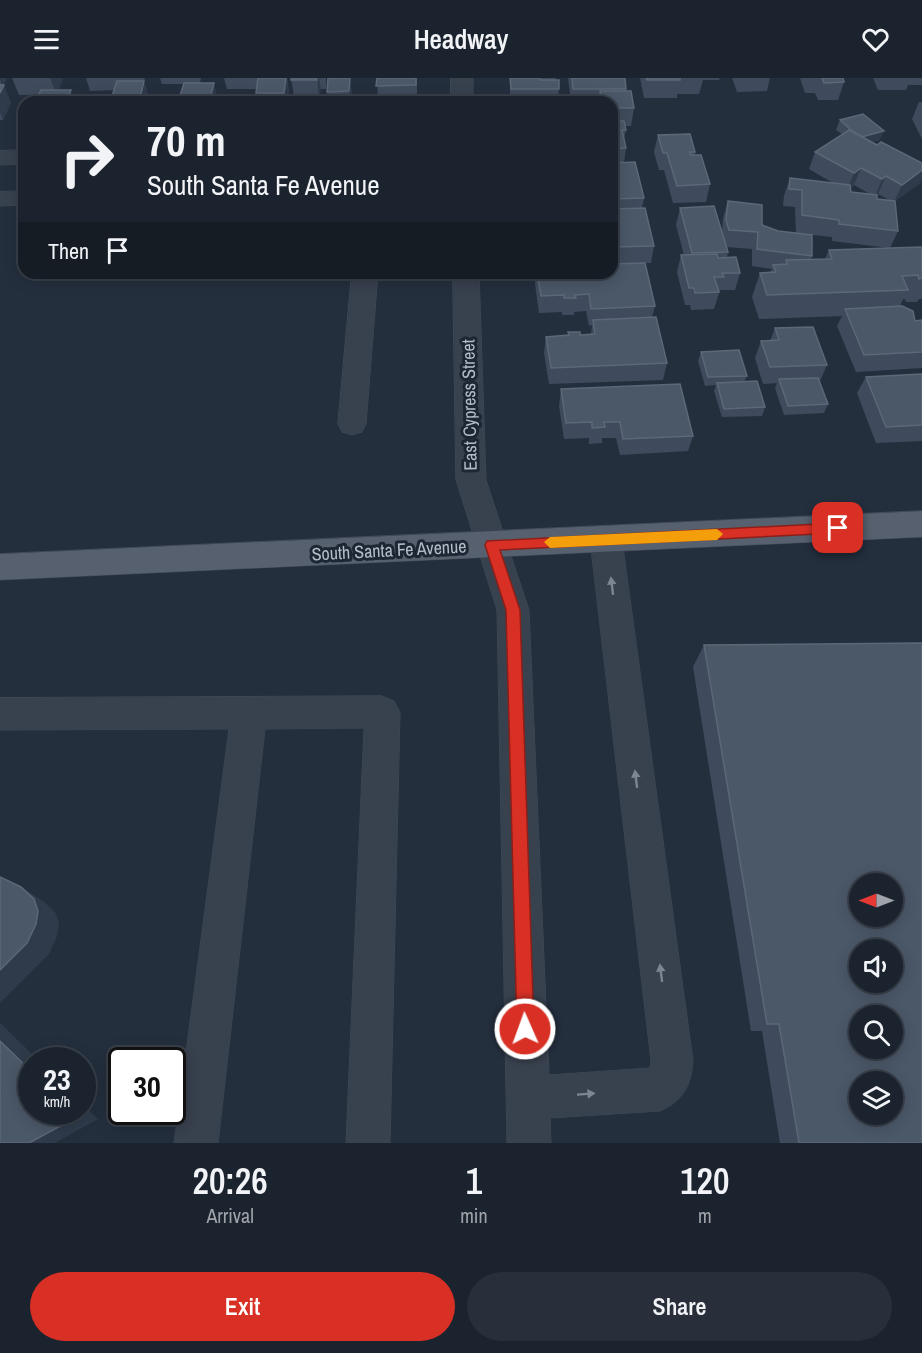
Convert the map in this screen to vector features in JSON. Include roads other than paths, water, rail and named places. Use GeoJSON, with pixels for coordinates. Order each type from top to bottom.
{"type":"FeatureCollection","features":[{"type":"Feature","properties":{"kind":"main road","name":"South Santa Fe Avenue"},"geometry":{"type":"LineString","coordinates":[[0,567],[922,524]]}},
{"type":"Feature","properties":{"kind":"street"},"geometry":{"type":"LineString","coordinates":[[462,78],[462,96]]}},
{"type":"Feature","properties":{"kind":"street"},"geometry":{"type":"LineString","coordinates":[[0,158],[18,157]]}},
{"type":"Feature","properties":{"kind":"street"},"geometry":{"type":"LineString","coordinates":[[352,424],[364,279]]}},
{"type":"Feature","properties":{"kind":"street","name":"East Cypress Street"},"geometry":{"type":"LineString","coordinates":[[466,279],[471,480],[513,610],[529,1143]]}},
{"type":"Feature","properties":{"kind":"street"},"geometry":{"type":"LineString","coordinates":[[527,1098],[660,1089],[666,1084],[671,1072],[672,1061],[606,540]]}},
{"type":"Feature","properties":{"kind":"street"},"geometry":{"type":"LineString","coordinates":[[0,714],[382,712],[368,1143]]}},
{"type":"Feature","properties":{"kind":"street"},"geometry":{"type":"LineString","coordinates":[[196,1143],[249,713]]}}]}
